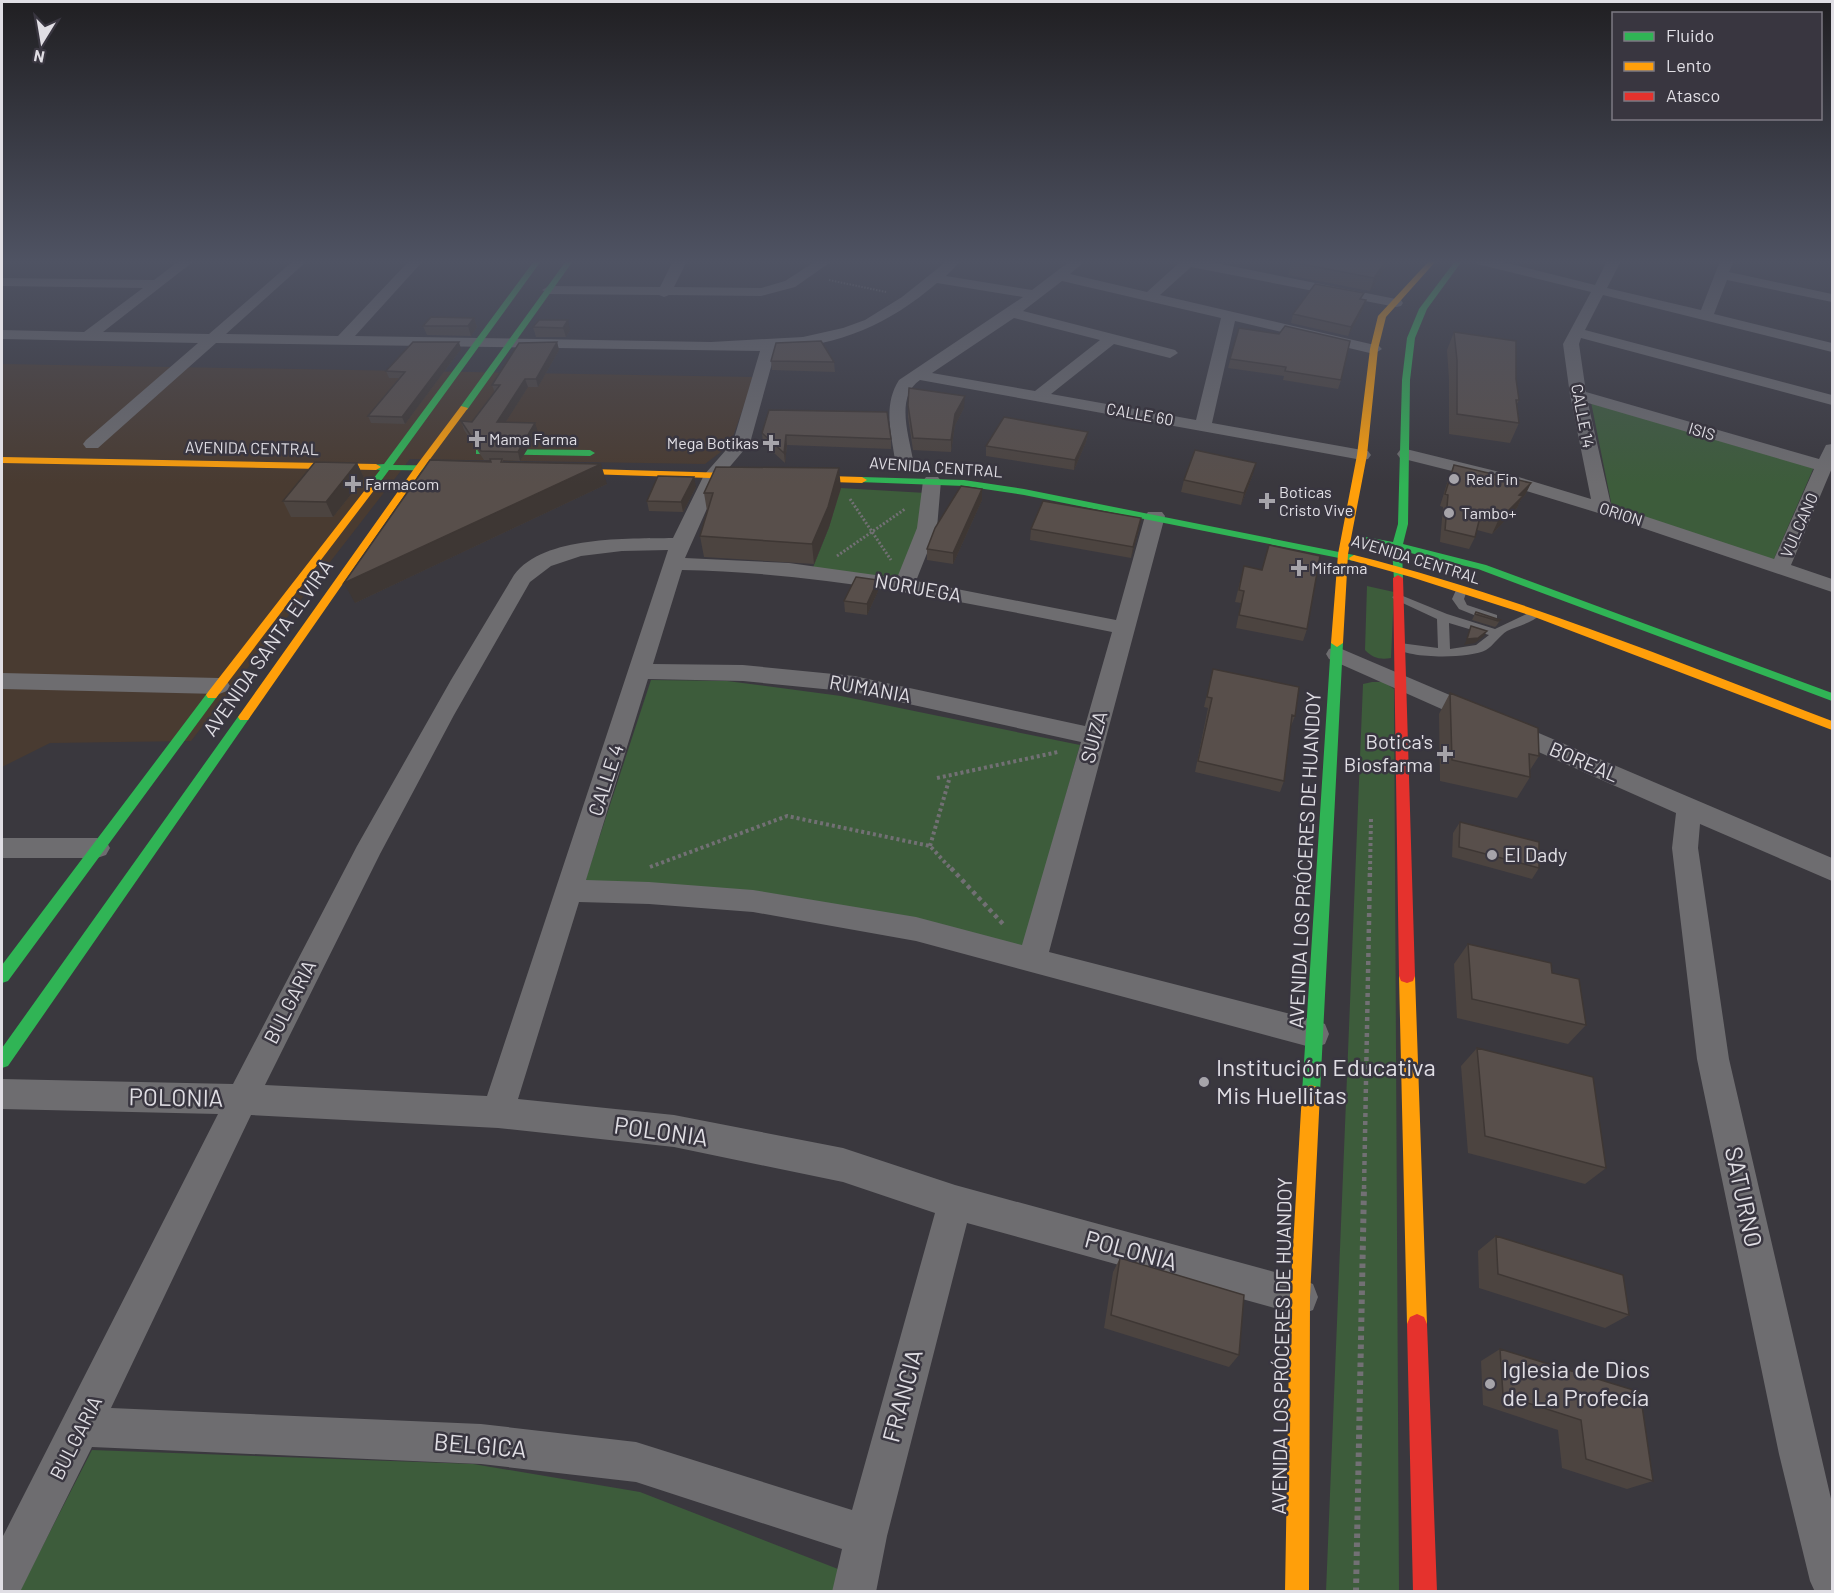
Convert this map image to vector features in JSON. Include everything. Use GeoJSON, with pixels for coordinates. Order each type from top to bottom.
{"type":"FeatureCollection","features":[{"type":"Feature","properties":{"kind":"main road","name":"AVENIDA SANTA ELVIRA"},"geometry":{"type":"LineString","coordinates":[[2,976],[219,686],[401,450],[485,335]]}},
{"type":"Feature","properties":{"kind":"main road","name":"AVENIDA SANTA ELVIRA"},"geometry":{"type":"LineString","coordinates":[[2,1061],[418,468],[439,451],[517,335]]}},
{"type":"Feature","properties":{"kind":"main road","name":"AVENIDA LOS PRÓCERES DE HUANDOY"},"geometry":{"type":"LineString","coordinates":[[1297,1592],[1300,1297],[1343,554],[1342,536],[1362,455],[1377,335]]}},
{"type":"Feature","properties":{"kind":"main road"},"geometry":{"type":"LineString","coordinates":[[1412,335],[1406,380],[1403,524],[1397,546],[1425,1592]]}},
{"type":"Feature","properties":{"kind":"main road"},"geometry":{"type":"LineString","coordinates":[[87,444],[116,444]]}},
{"type":"Feature","properties":{"kind":"main road"},"geometry":{"type":"LineString","coordinates":[[377,450],[439,451]]}},
{"type":"Feature","properties":{"kind":"main road"},"geometry":{"type":"LineString","coordinates":[[469,452],[600,454]]}},
{"type":"Feature","properties":{"kind":"main road","name":"AVENIDA CENTRAL"},"geometry":{"type":"LineString","coordinates":[[2,460],[489,470]]}},
{"type":"Feature","properties":{"kind":"main road","name":"AVENIDA CENTRAL"},"geometry":{"type":"LineString","coordinates":[[548,471],[725,461],[1025,491],[1155,516],[1343,554],[1398,569],[1535,614],[1833,726]]}},
{"type":"Feature","properties":{"kind":"main road","name":"AVENIDA CENTRAL"},"geometry":{"type":"LineString","coordinates":[[1342,536],[1397,546],[1482,567],[1833,697]]}},
{"type":"Feature","properties":{"kind":"street"},"geometry":{"type":"LineString","coordinates":[[31,335],[711,347],[769,346],[827,335]]}},
{"type":"Feature","properties":{"kind":"street"},"geometry":{"type":"LineString","coordinates":[[87,444],[216,335]]}},
{"type":"Feature","properties":{"kind":"street"},"geometry":{"type":"LineString","coordinates":[[342,340],[346,335]]}},
{"type":"Feature","properties":{"kind":"street"},"geometry":{"type":"LineString","coordinates":[[903,460],[896,404],[899,392],[905,383],[978,335]]}},
{"type":"Feature","properties":{"kind":"street"},"geometry":{"type":"LineString","coordinates":[[1101,335],[1170,353]]}},
{"type":"Feature","properties":{"kind":"street"},"geometry":{"type":"LineString","coordinates":[[1203,425],[1225,335]]}},
{"type":"Feature","properties":{"kind":"street"},"geometry":{"type":"LineString","coordinates":[[1318,335],[1374,349]]}},
{"type":"Feature","properties":{"kind":"street","name":"CALLE 14"},"geometry":{"type":"LineString","coordinates":[[1576,335],[1570,344],[1578,395],[1602,508]]}},
{"type":"Feature","properties":{"kind":"street"},"geometry":{"type":"LineString","coordinates":[[1587,335],[1833,400]]}},
{"type":"Feature","properties":{"kind":"street"},"geometry":{"type":"LineString","coordinates":[[1785,335],[1833,347]]}},
{"type":"Feature","properties":{"kind":"street"},"geometry":{"type":"LineString","coordinates":[[1039,396],[1112,338]]}},
{"type":"Feature","properties":{"kind":"street","name":"CALLE 4"},"geometry":{"type":"LineString","coordinates":[[498,1112],[677,554],[725,461],[741,443],[769,346]]}},
{"type":"Feature","properties":{"kind":"street","name":"CALLE 60"},"geometry":{"type":"LineString","coordinates":[[918,375],[1362,455]]}},
{"type":"Feature","properties":{"kind":"street","name":"ISIS"},"geometry":{"type":"LineString","coordinates":[[1578,395],[1829,458]]}},
{"type":"Feature","properties":{"kind":"street","name":"ORION"},"geometry":{"type":"LineString","coordinates":[[1406,454],[1506,478],[1833,586]]}},
{"type":"Feature","properties":{"kind":"street","name":"VULCANO"},"geometry":{"type":"LineString","coordinates":[[1780,568],[1829,458]]}},
{"type":"Feature","properties":{"kind":"street"},"geometry":{"type":"LineString","coordinates":[[900,576],[927,528],[932,481]]}},
{"type":"Feature","properties":{"kind":"street","name":"SUIZA"},"geometry":{"type":"LineString","coordinates":[[1033,958],[1155,516]]}},
{"type":"Feature","properties":{"kind":"street","name":"BULGARIA"},"geometry":{"type":"LineString","coordinates":[[2,1582],[82,1427],[241,1099],[363,858],[479,649],[526,573],[547,560],[576,551],[608,546],[677,554]]}},
{"type":"Feature","properties":{"kind":"street","name":"NORUEGA"},"geometry":{"type":"LineString","coordinates":[[677,554],[743,565],[900,576],[1124,627]]}},
{"type":"Feature","properties":{"kind":"street","name":"BOREAL"},"geometry":{"type":"LineString","coordinates":[[1337,654],[1833,870]]}},
{"type":"Feature","properties":{"kind":"street","name":"RUMANIA"},"geometry":{"type":"LineString","coordinates":[[641,671],[743,673],[854,684],[1094,736]]}},
{"type":"Feature","properties":{"kind":"street"},"geometry":{"type":"LineString","coordinates":[[2,681],[219,686]]}},
{"type":"Feature","properties":{"kind":"street","name":"SATURNO"},"geometry":{"type":"LineString","coordinates":[[1689,807],[1685,848],[1713,1059],[1799,1454],[1833,1581]]}},
{"type":"Feature","properties":{"kind":"street"},"geometry":{"type":"LineString","coordinates":[[2,848],[97,848]]}},
{"type":"Feature","properties":{"kind":"street"},"geometry":{"type":"LineString","coordinates":[[570,891],[650,893],[753,901],[916,929],[1033,958],[1314,1034]]}},
{"type":"Feature","properties":{"kind":"street","name":"POLONIA"},"geometry":{"type":"LineString","coordinates":[[2,1094],[241,1099],[498,1112],[674,1131],[843,1165],[955,1202],[1300,1297]]}},
{"type":"Feature","properties":{"kind":"street","name":"FRANCIA"},"geometry":{"type":"LineString","coordinates":[[854,1592],[866,1536],[955,1202]]}},
{"type":"Feature","properties":{"kind":"street","name":"BELGICA"},"geometry":{"type":"LineString","coordinates":[[82,1427],[481,1444],[636,1462],[866,1536]]}},
{"type":"Feature","properties":{"kind":"lane"},"geometry":{"type":"LineString","coordinates":[[1461,590],[1458,599],[1463,607],[1512,624]]}},
{"type":"Feature","properties":{"kind":"lane"},"geometry":{"type":"LineString","coordinates":[[1398,597],[1443,617],[1496,633]]}},
{"type":"Feature","properties":{"kind":"lane"},"geometry":{"type":"LineString","coordinates":[[1400,647],[1444,653],[1477,650],[1496,633],[1512,624],[1523,622],[1535,614]]}},
{"type":"Feature","properties":{"kind":"lane"},"geometry":{"type":"LineString","coordinates":[[1443,617],[1444,653]]}},
{"type":"Feature","properties":{"kind":"path"},"geometry":{"type":"LineString","coordinates":[[845,492],[900,576]]}},
{"type":"Feature","properties":{"kind":"path"},"geometry":{"type":"LineString","coordinates":[[835,558],[907,508]]}},
{"type":"Feature","properties":{"kind":"path"},"geometry":{"type":"LineString","coordinates":[[937,778],[1064,751]]}},
{"type":"Feature","properties":{"kind":"path"},"geometry":{"type":"LineString","coordinates":[[930,846],[949,780]]}},
{"type":"Feature","properties":{"kind":"path"},"geometry":{"type":"LineString","coordinates":[[1356,1592],[1371,814]]}},
{"type":"Feature","properties":{"kind":"path"},"geometry":{"type":"LineString","coordinates":[[648,868],[787,816],[930,846],[1011,932]]}},
{"type":"Feature","properties":{"kind":"shaded area"},"geometry":{"type":"Polygon","coordinates":[[[2,364],[754,377],[730,445],[705,464],[410,459],[191,741],[50,743],[2,767],[2,364]]]}},
{"type":"Feature","properties":{"kind":"green space"},"geometry":{"type":"Polygon","coordinates":[[[1591,402],[1814,467],[1773,561],[1612,507],[1591,402]]]}},
{"type":"Feature","properties":{"kind":"green space"},"geometry":{"type":"Polygon","coordinates":[[[840,488],[926,493],[917,537],[900,581],[812,570],[829,527],[840,488]]]}},
{"type":"Feature","properties":{"kind":"green space"},"geometry":{"type":"Polygon","coordinates":[[[1367,586],[1394,592],[1391,658],[1377,658],[1365,650],[1367,586]]]}},
{"type":"Feature","properties":{"kind":"green space"},"geometry":{"type":"Polygon","coordinates":[[[651,680],[727,681],[841,696],[1080,745],[1023,947],[585,881],[651,680]]]}},
{"type":"Feature","properties":{"kind":"green space"},"geometry":{"type":"Polygon","coordinates":[[[1384,682],[1394,689],[1399,1591],[1326,1592],[1363,684],[1384,682]]]}},
{"type":"Feature","properties":{"kind":"green space"},"geometry":{"type":"Polygon","coordinates":[[[92,1450],[473,1464],[640,1492],[838,1569],[833,1592],[19,1592],[92,1450]]]}},
{"type":"Feature","properties":{"kind":"building"},"geometry":{"type":"Polygon","coordinates":[[[1237,335],[1325,335],[1350,341],[1341,380],[1285,371],[1286,367],[1230,359],[1237,335]]]}},
{"type":"Feature","properties":{"kind":"building"},"geometry":{"type":"Polygon","coordinates":[[[1454,335],[1477,335],[1516,341],[1516,379],[1519,400],[1516,400],[1519,423],[1457,414],[1457,360],[1454,335]]]}},
{"type":"Feature","properties":{"kind":"building"},"geometry":{"type":"Polygon","coordinates":[[[821,341],[834,362],[771,361],[776,343],[821,341]]]}},
{"type":"Feature","properties":{"kind":"building"},"geometry":{"type":"Polygon","coordinates":[[[413,342],[459,342],[402,417],[368,416],[405,372],[386,371],[413,342]]]}},
{"type":"Feature","properties":{"kind":"building"},"geometry":{"type":"Polygon","coordinates":[[[557,342],[536,379],[525,379],[497,422],[535,423],[518,452],[481,451],[461,421],[472,422],[500,385],[492,385],[519,343],[557,342]]]}},
{"type":"Feature","properties":{"kind":"building"},"geometry":{"type":"Polygon","coordinates":[[[909,388],[965,396],[955,414],[951,440],[913,438],[908,405],[909,388]]]}},
{"type":"Feature","properties":{"kind":"building"},"geometry":{"type":"Polygon","coordinates":[[[769,410],[887,412],[891,439],[786,435],[784,453],[762,433],[769,410]]]}},
{"type":"Feature","properties":{"kind":"building"},"geometry":{"type":"Polygon","coordinates":[[[1004,417],[1088,432],[1075,460],[986,446],[1004,417]]]}},
{"type":"Feature","properties":{"kind":"building"},"geometry":{"type":"Polygon","coordinates":[[[1195,450],[1256,463],[1244,493],[1184,480],[1195,450]]]}},
{"type":"Feature","properties":{"kind":"building"},"geometry":{"type":"Polygon","coordinates":[[[490,459],[502,459],[501,462],[601,464],[344,583],[430,460],[491,462],[490,459]]]}},
{"type":"Feature","properties":{"kind":"building"},"geometry":{"type":"Polygon","coordinates":[[[315,462],[357,463],[326,502],[283,501],[315,462]]]}},
{"type":"Feature","properties":{"kind":"building"},"geometry":{"type":"Polygon","coordinates":[[[1454,465],[1531,483],[1519,495],[1523,496],[1498,521],[1480,517],[1475,537],[1445,530],[1448,495],[1445,494],[1454,465]]]}},
{"type":"Feature","properties":{"kind":"building"},"geometry":{"type":"Polygon","coordinates":[[[716,467],[839,468],[828,507],[812,544],[700,536],[713,493],[704,493],[716,467]]]}},
{"type":"Feature","properties":{"kind":"building"},"geometry":{"type":"Polygon","coordinates":[[[658,476],[694,477],[681,502],[647,501],[658,476]]]}},
{"type":"Feature","properties":{"kind":"building"},"geometry":{"type":"Polygon","coordinates":[[[961,486],[982,489],[953,553],[927,549],[935,528],[961,486]]]}},
{"type":"Feature","properties":{"kind":"building"},"geometry":{"type":"Polygon","coordinates":[[[1043,501],[1141,518],[1133,547],[1031,529],[1043,501]]]}},
{"type":"Feature","properties":{"kind":"building"},"geometry":{"type":"Polygon","coordinates":[[[1269,545],[1320,556],[1307,629],[1239,615],[1244,591],[1239,590],[1244,566],[1262,570],[1269,545]]]}},
{"type":"Feature","properties":{"kind":"building"},"geometry":{"type":"Polygon","coordinates":[[[856,577],[878,580],[867,604],[844,601],[856,577]]]}},
{"type":"Feature","properties":{"kind":"building"},"geometry":{"type":"Polygon","coordinates":[[[1476,612],[1500,620],[1475,614],[1476,612]]]}},
{"type":"Feature","properties":{"kind":"building"},"geometry":{"type":"Polygon","coordinates":[[[1471,626],[1487,631],[1478,638],[1467,639],[1471,626]]]}},
{"type":"Feature","properties":{"kind":"building"},"geometry":{"type":"Polygon","coordinates":[[[1213,669],[1299,687],[1295,716],[1292,715],[1284,781],[1198,761],[1212,698],[1207,697],[1213,669]]]}},
{"type":"Feature","properties":{"kind":"building"},"geometry":{"type":"Polygon","coordinates":[[[1450,693],[1538,728],[1539,756],[1529,754],[1530,777],[1452,760],[1450,693]]]}},
{"type":"Feature","properties":{"kind":"building"},"geometry":{"type":"Polygon","coordinates":[[[1460,822],[1539,842],[1539,868],[1459,847],[1460,822]]]}},
{"type":"Feature","properties":{"kind":"building"},"geometry":{"type":"Polygon","coordinates":[[[1468,944],[1551,963],[1552,973],[1579,979],[1586,1025],[1472,999],[1468,944]]]}},
{"type":"Feature","properties":{"kind":"building"},"geometry":{"type":"Polygon","coordinates":[[[1477,1048],[1593,1077],[1606,1168],[1485,1136],[1477,1048]]]}},
{"type":"Feature","properties":{"kind":"building"},"geometry":{"type":"Polygon","coordinates":[[[1496,1236],[1623,1275],[1629,1315],[1498,1274],[1496,1236]]]}},
{"type":"Feature","properties":{"kind":"building"},"geometry":{"type":"Polygon","coordinates":[[[1120,1258],[1244,1295],[1239,1355],[1111,1315],[1120,1258]]]}},
{"type":"Feature","properties":{"kind":"building"},"geometry":{"type":"Polygon","coordinates":[[[1500,1349],[1640,1392],[1653,1481],[1586,1459],[1581,1420],[1503,1395],[1500,1349]]]}},
{"type":"Feature","properties":{"kind":"traffic: fast"},"geometry":{"type":"LineString","coordinates":[[375,483],[483,335]]}},
{"type":"Feature","properties":{"kind":"traffic: fast"},"geometry":{"type":"LineString","coordinates":[[464,408],[516,335]]}},
{"type":"Feature","properties":{"kind":"traffic: fast"},"geometry":{"type":"LineString","coordinates":[[1398,578],[1397,546],[1403,524],[1406,380],[1412,335]]}},
{"type":"Feature","properties":{"kind":"traffic: fast"},"geometry":{"type":"LineString","coordinates":[[479,452],[590,453]]}},
{"type":"Feature","properties":{"kind":"traffic: fast"},"geometry":{"type":"LineString","coordinates":[[376,467],[471,469]]}},
{"type":"Feature","properties":{"kind":"traffic: fast"},"geometry":{"type":"LineString","coordinates":[[862,480],[964,483],[1024,492],[1354,558]]}},
{"type":"Feature","properties":{"kind":"traffic: fast"},"geometry":{"type":"LineString","coordinates":[[1366,540],[1448,557],[1482,567],[1832,697]]}},
{"type":"Feature","properties":{"kind":"traffic: fast"},"geometry":{"type":"LineString","coordinates":[[1311,1093],[1337,643]]}},
{"type":"Feature","properties":{"kind":"traffic: fast"},"geometry":{"type":"LineString","coordinates":[[2,976],[212,695]]}},
{"type":"Feature","properties":{"kind":"traffic: fast"},"geometry":{"type":"LineString","coordinates":[[2,1061],[244,717]]}},
{"type":"Feature","properties":{"kind":"traffic: slow"},"geometry":{"type":"LineString","coordinates":[[1337,643],[1343,554],[1362,455],[1377,335]]}},
{"type":"Feature","properties":{"kind":"traffic: slow"},"geometry":{"type":"LineString","coordinates":[[244,717],[419,468],[464,408]]}},
{"type":"Feature","properties":{"kind":"traffic: slow"},"geometry":{"type":"LineString","coordinates":[[2,460],[376,467]]}},
{"type":"Feature","properties":{"kind":"traffic: slow"},"geometry":{"type":"LineString","coordinates":[[558,471],[862,480]]}},
{"type":"Feature","properties":{"kind":"traffic: slow"},"geometry":{"type":"LineString","coordinates":[[212,695],[375,483]]}},
{"type":"Feature","properties":{"kind":"traffic: slow"},"geometry":{"type":"LineString","coordinates":[[1354,558],[1536,613],[1832,726]]}},
{"type":"Feature","properties":{"kind":"traffic: slow"},"geometry":{"type":"LineString","coordinates":[[1407,976],[1417,1324]]}},
{"type":"Feature","properties":{"kind":"traffic: slow"},"geometry":{"type":"LineString","coordinates":[[1297,1592],[1300,1297],[1311,1093]]}},
{"type":"Feature","properties":{"kind":"traffic: jam"},"geometry":{"type":"LineString","coordinates":[[1398,578],[1407,976]]}},
{"type":"Feature","properties":{"kind":"traffic: jam"},"geometry":{"type":"LineString","coordinates":[[1417,1324],[1425,1592]]}},
{"type":"Feature","properties":{"kind":"place","name":"Mama Farma"},"geometry":{"type":"Point","coordinates":[477,439]}},
{"type":"Feature","properties":{"kind":"place","name":"Mega Botikas"},"geometry":{"type":"Point","coordinates":[771,443]}},
{"type":"Feature","properties":{"kind":"place","name":"Red Fin"},"geometry":{"type":"Point","coordinates":[1454,479]}},
{"type":"Feature","properties":{"kind":"place","name":"Farmacom"},"geometry":{"type":"Point","coordinates":[353,484]}},
{"type":"Feature","properties":{"kind":"place","name":"Boticas Cristo Vive"},"geometry":{"type":"Point","coordinates":[1267,501]}},
{"type":"Feature","properties":{"kind":"place","name":"Tambo+"},"geometry":{"type":"Point","coordinates":[1449,513]}},
{"type":"Feature","properties":{"kind":"place","name":"Mifarma"},"geometry":{"type":"Point","coordinates":[1299,568]}},
{"type":"Feature","properties":{"kind":"place","name":"Botica's Biosfarma"},"geometry":{"type":"Point","coordinates":[1445,754]}},
{"type":"Feature","properties":{"kind":"place","name":"El Dady"},"geometry":{"type":"Point","coordinates":[1492,855]}},
{"type":"Feature","properties":{"kind":"place","name":"Institución Educativa Mis Huellitas"},"geometry":{"type":"Point","coordinates":[1204,1082]}},
{"type":"Feature","properties":{"kind":"place","name":"Iglesia de Dios de La Profecía"},"geometry":{"type":"Point","coordinates":[1490,1384]}}]}
